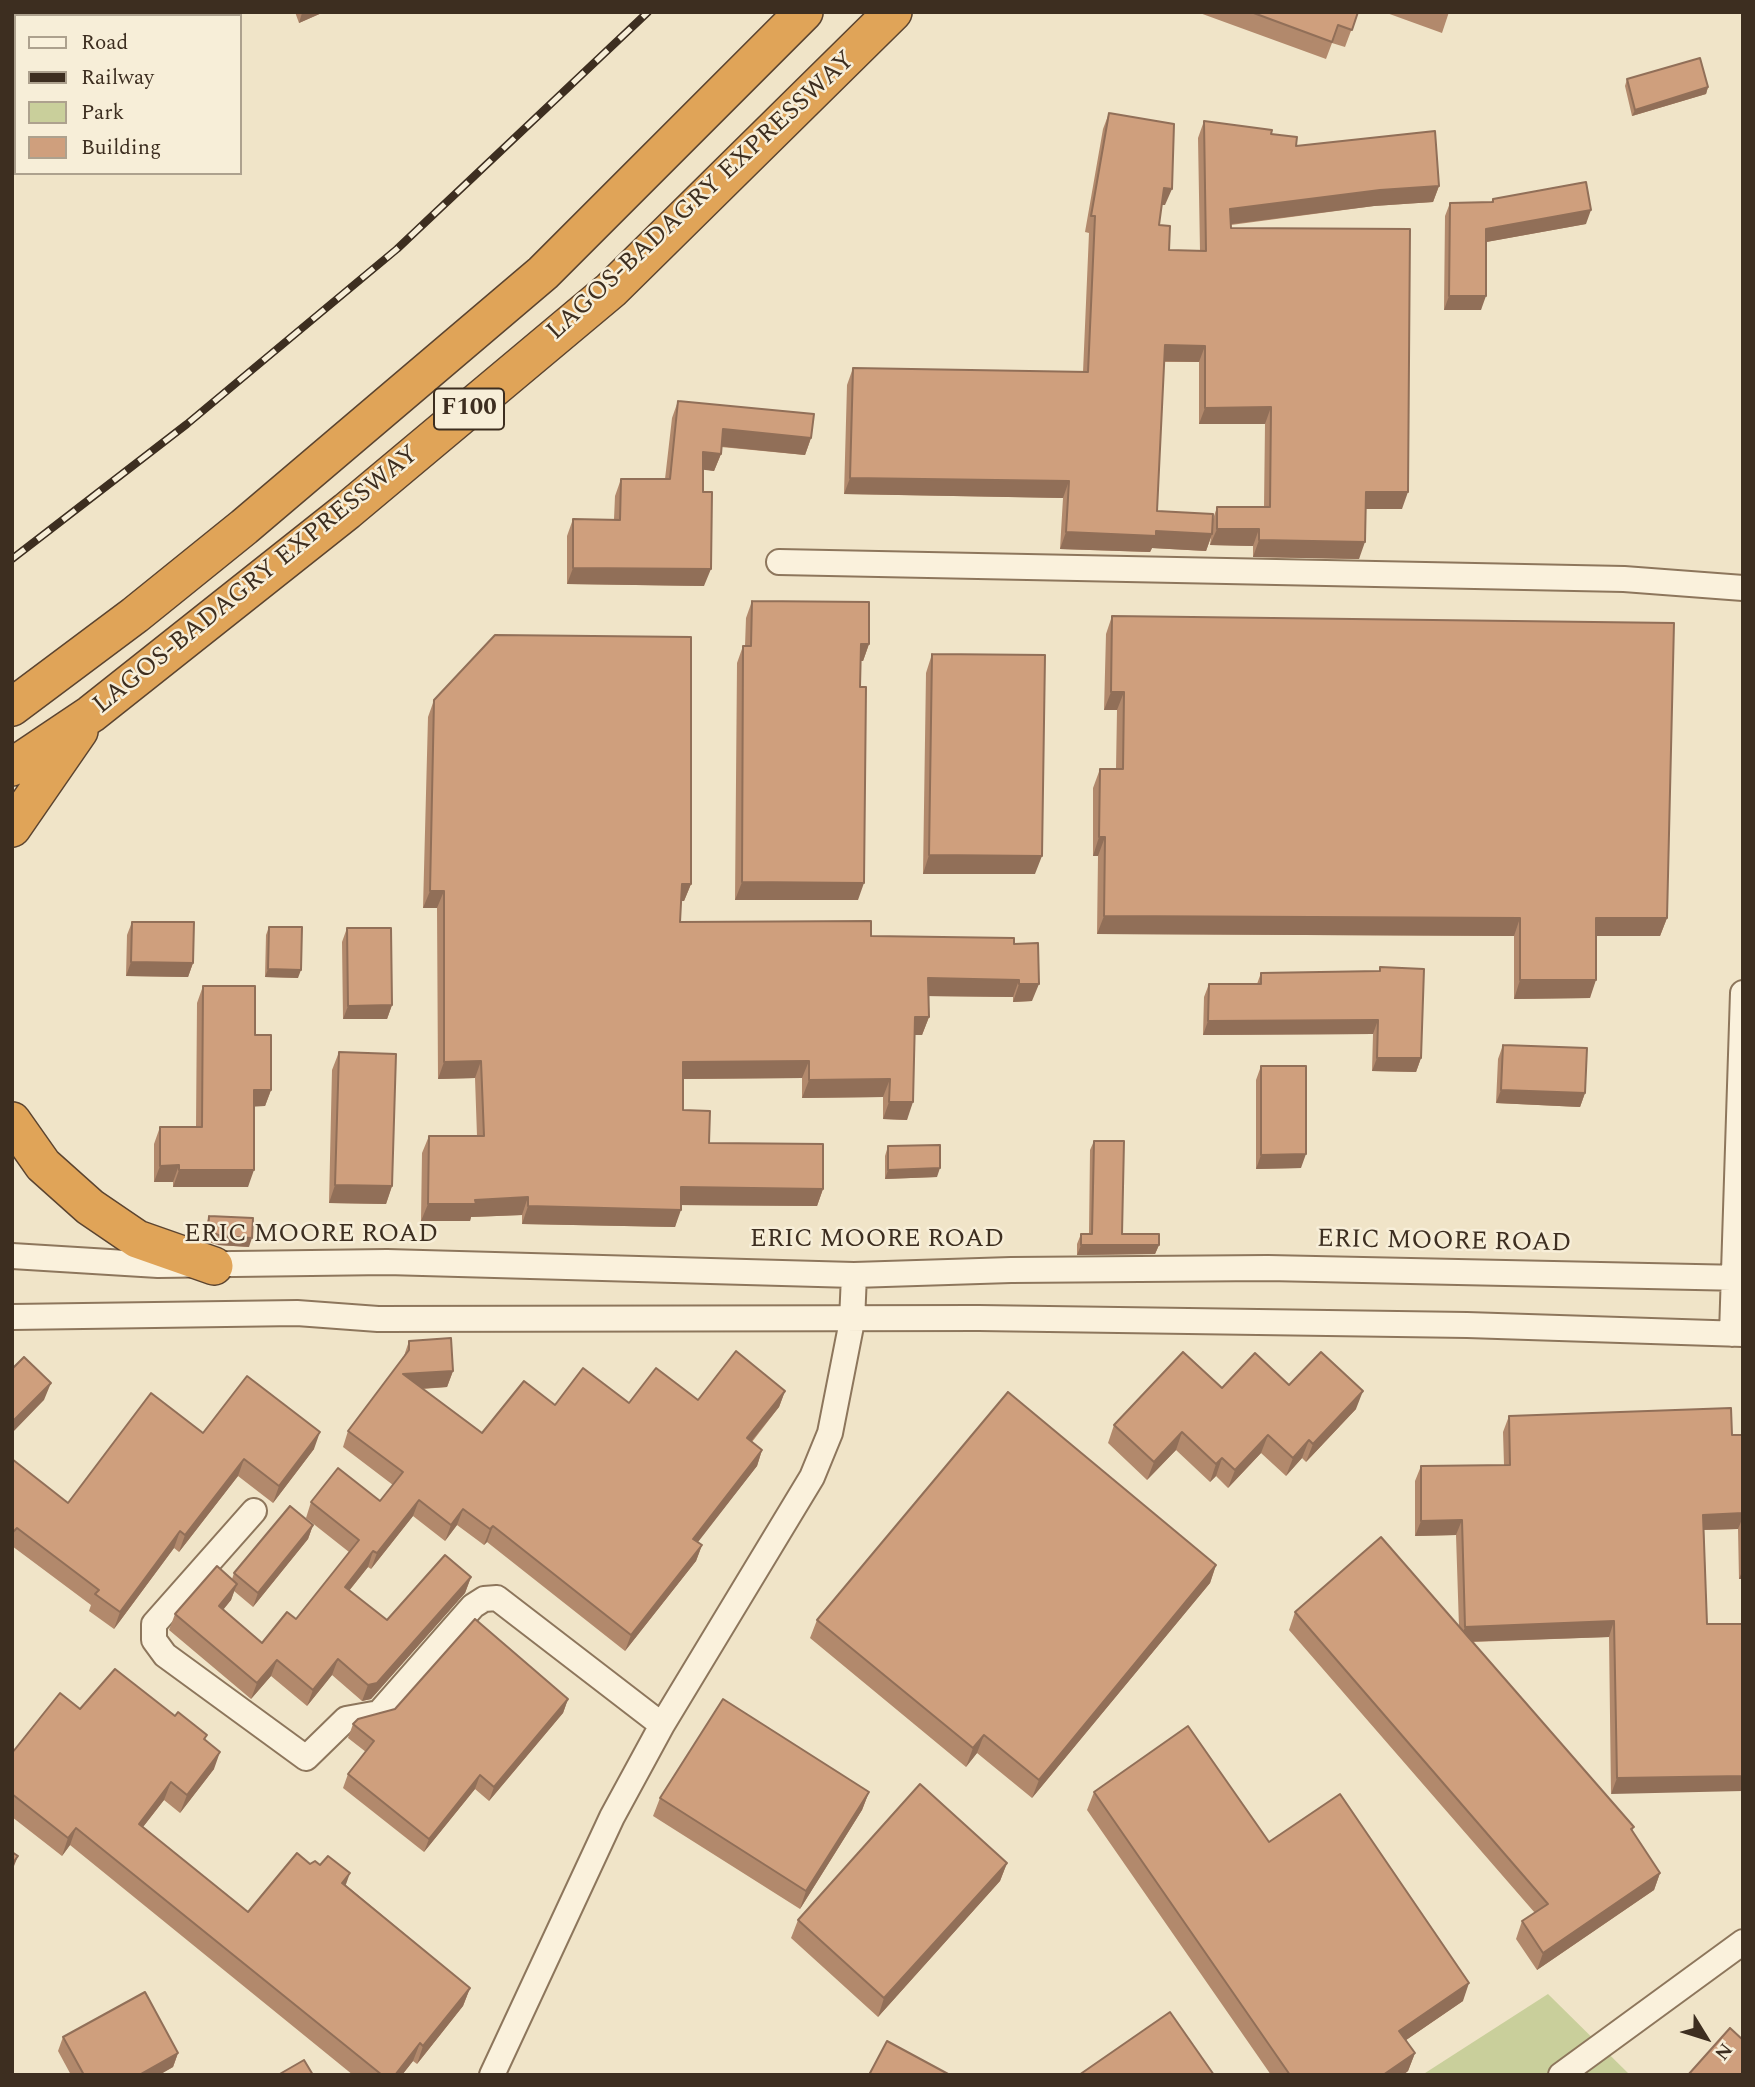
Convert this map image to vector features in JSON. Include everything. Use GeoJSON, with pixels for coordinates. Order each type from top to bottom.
{"type":"FeatureCollection","features":[{"type":"Feature","properties":{"kind":"highway","name":"LAGOS-BADAGRY EXPRESSWAY"},"geometry":{"type":"LineString","coordinates":[[12,707],[135,615],[244,527],[543,273],[804,12]]}},
{"type":"Feature","properties":{"kind":"highway","name":"LAGOS-BADAGRY EXPRESSWAY"},"geometry":{"type":"LineString","coordinates":[[12,767],[91,714],[347,512],[611,290],[893,12]]}},
{"type":"Feature","properties":{"kind":"highway"},"geometry":{"type":"LineString","coordinates":[[12,828],[91,714]]}},
{"type":"Feature","properties":{"kind":"highway"},"geometry":{"type":"LineString","coordinates":[[12,1121],[43,1166],[90,1207],[137,1239],[214,1265]]}},
{"type":"Feature","properties":{"kind":"street"},"geometry":{"type":"LineString","coordinates":[[779,562],[1624,579],[1743,588]]}},
{"type":"Feature","properties":{"kind":"street"},"geometry":{"type":"LineString","coordinates":[[12,1317],[297,1313],[378,1319],[585,1317],[852,1321],[979,1318],[1467,1325],[1737,1334],[1743,993]]}},
{"type":"Feature","properties":{"kind":"street","name":"ERIC MOORE ROAD"},"geometry":{"type":"LineString","coordinates":[[12,1256],[214,1265],[387,1262],[854,1275],[1010,1270],[1268,1268],[1738,1278]]}},
{"type":"Feature","properties":{"kind":"street"},"geometry":{"type":"LineString","coordinates":[[492,2075],[606,1828],[662,1725],[812,1477],[830,1433],[852,1321],[854,1275]]}},
{"type":"Feature","properties":{"kind":"street"},"geometry":{"type":"LineString","coordinates":[[254,1511],[154,1624],[154,1640],[165,1655],[306,1758],[346,1719],[379,1713],[473,1606],[484,1600],[497,1598],[662,1725]]}},
{"type":"Feature","properties":{"kind":"street"},"geometry":{"type":"LineString","coordinates":[[1561,2075],[1743,1942]]}},
{"type":"Feature","properties":{"kind":"green space"},"geometry":{"type":"Polygon","coordinates":[[[1548,1994],[1630,2075],[1422,2075],[1548,1994]]]}},
{"type":"Feature","properties":{"kind":"building"},"geometry":{"type":"Polygon","coordinates":[[[1251,12],[1358,12],[1352,30],[1338,25],[1332,42],[1251,12]]]}},
{"type":"Feature","properties":{"kind":"building"},"geometry":{"type":"Polygon","coordinates":[[[1700,58],[1708,87],[1635,110],[1627,79],[1700,58]]]}},
{"type":"Feature","properties":{"kind":"building"},"geometry":{"type":"Polygon","coordinates":[[[1109,113],[1174,124],[1172,189],[1164,188],[1159,225],[1170,226],[1169,250],[1206,251],[1204,121],[1272,130],[1271,134],[1297,137],[1296,146],[1435,131],[1439,186],[1380,190],[1230,209],[1231,228],[1410,229],[1408,492],[1366,492],[1365,542],[1259,540],[1259,529],[1217,529],[1217,507],[1270,507],[1271,407],[1205,408],[1205,346],[1165,345],[1157,511],[1213,514],[1212,534],[1156,531],[1156,536],[1066,532],[1069,481],[850,478],[853,368],[1088,372],[1095,216],[1091,216],[1109,113]]]}},
{"type":"Feature","properties":{"kind":"building"},"geometry":{"type":"Polygon","coordinates":[[[1586,182],[1591,210],[1486,229],[1486,296],[1449,296],[1450,203],[1493,202],[1493,199],[1586,182]]]}},
{"type":"Feature","properties":{"kind":"building"},"geometry":{"type":"Polygon","coordinates":[[[678,401],[814,414],[811,438],[723,429],[721,454],[703,452],[703,492],[712,492],[711,569],[573,568],[573,519],[620,520],[621,479],[670,479],[678,401]]]}},
{"type":"Feature","properties":{"kind":"building"},"geometry":{"type":"Polygon","coordinates":[[[752,601],[869,602],[869,644],[861,644],[860,687],[866,687],[864,883],[742,882],[743,646],[751,646],[752,601]]]}},
{"type":"Feature","properties":{"kind":"building"},"geometry":{"type":"Polygon","coordinates":[[[1112,616],[1674,623],[1667,918],[1596,918],[1596,980],[1520,980],[1520,918],[1104,916],[1105,837],[1099,837],[1100,769],[1123,769],[1124,692],[1111,692],[1112,616]]]}},
{"type":"Feature","properties":{"kind":"building"},"geometry":{"type":"Polygon","coordinates":[[[495,635],[691,637],[691,884],[682,884],[680,922],[871,921],[871,936],[1014,938],[1014,944],[1038,943],[1039,984],[1019,984],[1019,980],[928,978],[929,1017],[915,1017],[913,1102],[889,1102],[890,1079],[809,1080],[809,1061],[683,1062],[683,1110],[710,1111],[709,1143],[823,1144],[823,1189],[681,1187],[681,1210],[528,1206],[528,1197],[475,1200],[476,1204],[428,1204],[429,1136],[484,1136],[481,1061],[444,1062],[444,891],[430,891],[434,700],[495,635]]]}},
{"type":"Feature","properties":{"kind":"building"},"geometry":{"type":"Polygon","coordinates":[[[932,654],[1045,655],[1042,856],[929,855],[932,654]]]}},
{"type":"Feature","properties":{"kind":"building"},"geometry":{"type":"Polygon","coordinates":[[[132,922],[194,922],[193,963],[131,962],[132,922]]]}},
{"type":"Feature","properties":{"kind":"building"},"geometry":{"type":"Polygon","coordinates":[[[269,927],[302,927],[301,970],[268,969],[269,927]]]}},
{"type":"Feature","properties":{"kind":"building"},"geometry":{"type":"Polygon","coordinates":[[[347,928],[391,928],[392,1005],[348,1006],[347,928]]]}},
{"type":"Feature","properties":{"kind":"building"},"geometry":{"type":"Polygon","coordinates":[[[1380,967],[1424,969],[1421,1058],[1377,1058],[1378,1020],[1208,1021],[1209,984],[1261,984],[1261,973],[1380,971],[1380,967]]]}},
{"type":"Feature","properties":{"kind":"building"},"geometry":{"type":"Polygon","coordinates":[[[203,986],[255,986],[255,1035],[271,1035],[271,1090],[254,1090],[254,1170],[179,1170],[179,1165],[160,1166],[160,1127],[202,1127],[203,986]]]}},
{"type":"Feature","properties":{"kind":"building"},"geometry":{"type":"Polygon","coordinates":[[[1503,1045],[1587,1048],[1585,1093],[1501,1090],[1503,1045]]]}},
{"type":"Feature","properties":{"kind":"building"},"geometry":{"type":"Polygon","coordinates":[[[339,1052],[396,1054],[392,1186],[335,1185],[339,1052]]]}},
{"type":"Feature","properties":{"kind":"building"},"geometry":{"type":"Polygon","coordinates":[[[1261,1066],[1306,1066],[1306,1154],[1261,1155],[1261,1066]]]}},
{"type":"Feature","properties":{"kind":"building"},"geometry":{"type":"Polygon","coordinates":[[[1094,1141],[1124,1141],[1122,1234],[1159,1234],[1159,1245],[1081,1245],[1081,1234],[1092,1234],[1094,1141]]]}},
{"type":"Feature","properties":{"kind":"building"},"geometry":{"type":"Polygon","coordinates":[[[940,1145],[940,1168],[888,1170],[888,1146],[940,1145]]]}},
{"type":"Feature","properties":{"kind":"building"},"geometry":{"type":"Polygon","coordinates":[[[209,1216],[253,1218],[252,1238],[221,1236],[208,1231],[209,1216]]]}},
{"type":"Feature","properties":{"kind":"building"},"geometry":{"type":"Polygon","coordinates":[[[451,1338],[453,1371],[403,1374],[482,1433],[524,1381],[555,1405],[583,1368],[629,1403],[656,1368],[698,1400],[736,1351],[785,1391],[747,1438],[762,1450],[693,1539],[702,1545],[631,1635],[493,1526],[490,1529],[463,1509],[451,1525],[419,1500],[377,1553],[373,1551],[345,1587],[387,1620],[445,1555],[471,1577],[377,1683],[368,1685],[338,1659],[313,1690],[277,1660],[257,1683],[175,1614],[217,1566],[237,1584],[219,1606],[262,1643],[287,1612],[296,1619],[359,1540],[311,1502],[338,1468],[380,1501],[403,1472],[348,1431],[409,1350],[409,1341],[451,1338]]]}},
{"type":"Feature","properties":{"kind":"building"},"geometry":{"type":"Polygon","coordinates":[[[1183,1352],[1222,1388],[1255,1353],[1289,1385],[1321,1352],[1363,1391],[1313,1444],[1309,1440],[1293,1458],[1268,1435],[1235,1470],[1222,1458],[1216,1464],[1182,1432],[1154,1462],[1114,1425],[1183,1352]]]}},
{"type":"Feature","properties":{"kind":"building"},"geometry":{"type":"Polygon","coordinates":[[[24,1357],[51,1383],[12,1422],[12,1369],[24,1357]]]}},
{"type":"Feature","properties":{"kind":"building"},"geometry":{"type":"Polygon","coordinates":[[[247,1376],[320,1432],[279,1486],[244,1459],[185,1535],[180,1531],[120,1612],[95,1594],[99,1590],[17,1528],[12,1533],[12,1459],[68,1503],[151,1393],[203,1433],[247,1376]]]}},
{"type":"Feature","properties":{"kind":"building"},"geometry":{"type":"Polygon","coordinates":[[[1008,1392],[1216,1565],[1039,1780],[984,1735],[973,1748],[817,1620],[1008,1392]]]}},
{"type":"Feature","properties":{"kind":"building"},"geometry":{"type":"Polygon","coordinates":[[[1731,1408],[1732,1435],[1743,1435],[1743,1513],[1703,1515],[1707,1624],[1743,1624],[1743,1776],[1617,1778],[1614,1621],[1465,1627],[1462,1520],[1421,1521],[1421,1466],[1510,1465],[1509,1416],[1731,1408]]]}},
{"type":"Feature","properties":{"kind":"building"},"geometry":{"type":"Polygon","coordinates":[[[290,1506],[313,1525],[258,1593],[234,1573],[290,1506]]]}},
{"type":"Feature","properties":{"kind":"building"},"geometry":{"type":"Polygon","coordinates":[[[1381,1537],[1634,1827],[1631,1829],[1660,1873],[1543,1953],[1522,1921],[1548,1904],[1295,1612],[1381,1537]]]}},
{"type":"Feature","properties":{"kind":"building"},"geometry":{"type":"Polygon","coordinates":[[[475,1619],[568,1699],[494,1787],[480,1775],[429,1839],[348,1774],[374,1741],[353,1724],[358,1719],[395,1709],[475,1619]]]}},
{"type":"Feature","properties":{"kind":"building"},"geometry":{"type":"Polygon","coordinates":[[[115,1669],[175,1716],[178,1712],[207,1735],[204,1739],[220,1752],[187,1795],[171,1782],[139,1824],[248,1912],[297,1853],[310,1864],[315,1861],[320,1865],[328,1856],[350,1873],[342,1883],[470,1988],[423,2046],[420,2043],[395,2075],[382,2075],[76,1828],[68,1838],[12,1794],[12,1753],[60,1693],[80,1709],[115,1669]]]}},
{"type":"Feature","properties":{"kind":"building"},"geometry":{"type":"Polygon","coordinates":[[[723,1699],[869,1792],[806,1891],[660,1798],[723,1699]]]}},
{"type":"Feature","properties":{"kind":"building"},"geometry":{"type":"Polygon","coordinates":[[[1188,1726],[1269,1842],[1340,1794],[1469,1983],[1399,2031],[1415,2053],[1383,2075],[1290,2075],[1094,1792],[1188,1726]]]}},
{"type":"Feature","properties":{"kind":"building"},"geometry":{"type":"Polygon","coordinates":[[[920,1784],[1007,1863],[884,1998],[798,1920],[920,1784]]]}},
{"type":"Feature","properties":{"kind":"building"},"geometry":{"type":"Polygon","coordinates":[[[12,1852],[18,1856],[12,1864],[12,1852]]]}},
{"type":"Feature","properties":{"kind":"building"},"geometry":{"type":"Polygon","coordinates":[[[145,1992],[178,2053],[139,2075],[84,2075],[63,2037],[145,1992]]]}},
{"type":"Feature","properties":{"kind":"building"},"geometry":{"type":"Polygon","coordinates":[[[1170,2012],[1214,2075],[1079,2075],[1170,2012]]]}},
{"type":"Feature","properties":{"kind":"building"},"geometry":{"type":"Polygon","coordinates":[[[1730,2028],[1743,2040],[1743,2075],[1688,2075],[1730,2028]]]}},
{"type":"Feature","properties":{"kind":"building"},"geometry":{"type":"Polygon","coordinates":[[[887,2041],[950,2075],[869,2075],[887,2041]]]}},
{"type":"Feature","properties":{"kind":"building"},"geometry":{"type":"Polygon","coordinates":[[[304,2060],[313,2075],[278,2075],[304,2060]]]}},
{"type":"Feature","properties":{"kind":"railway"},"geometry":{"type":"LineString","coordinates":[[12,559],[187,424],[397,249],[648,12]]}}]}
